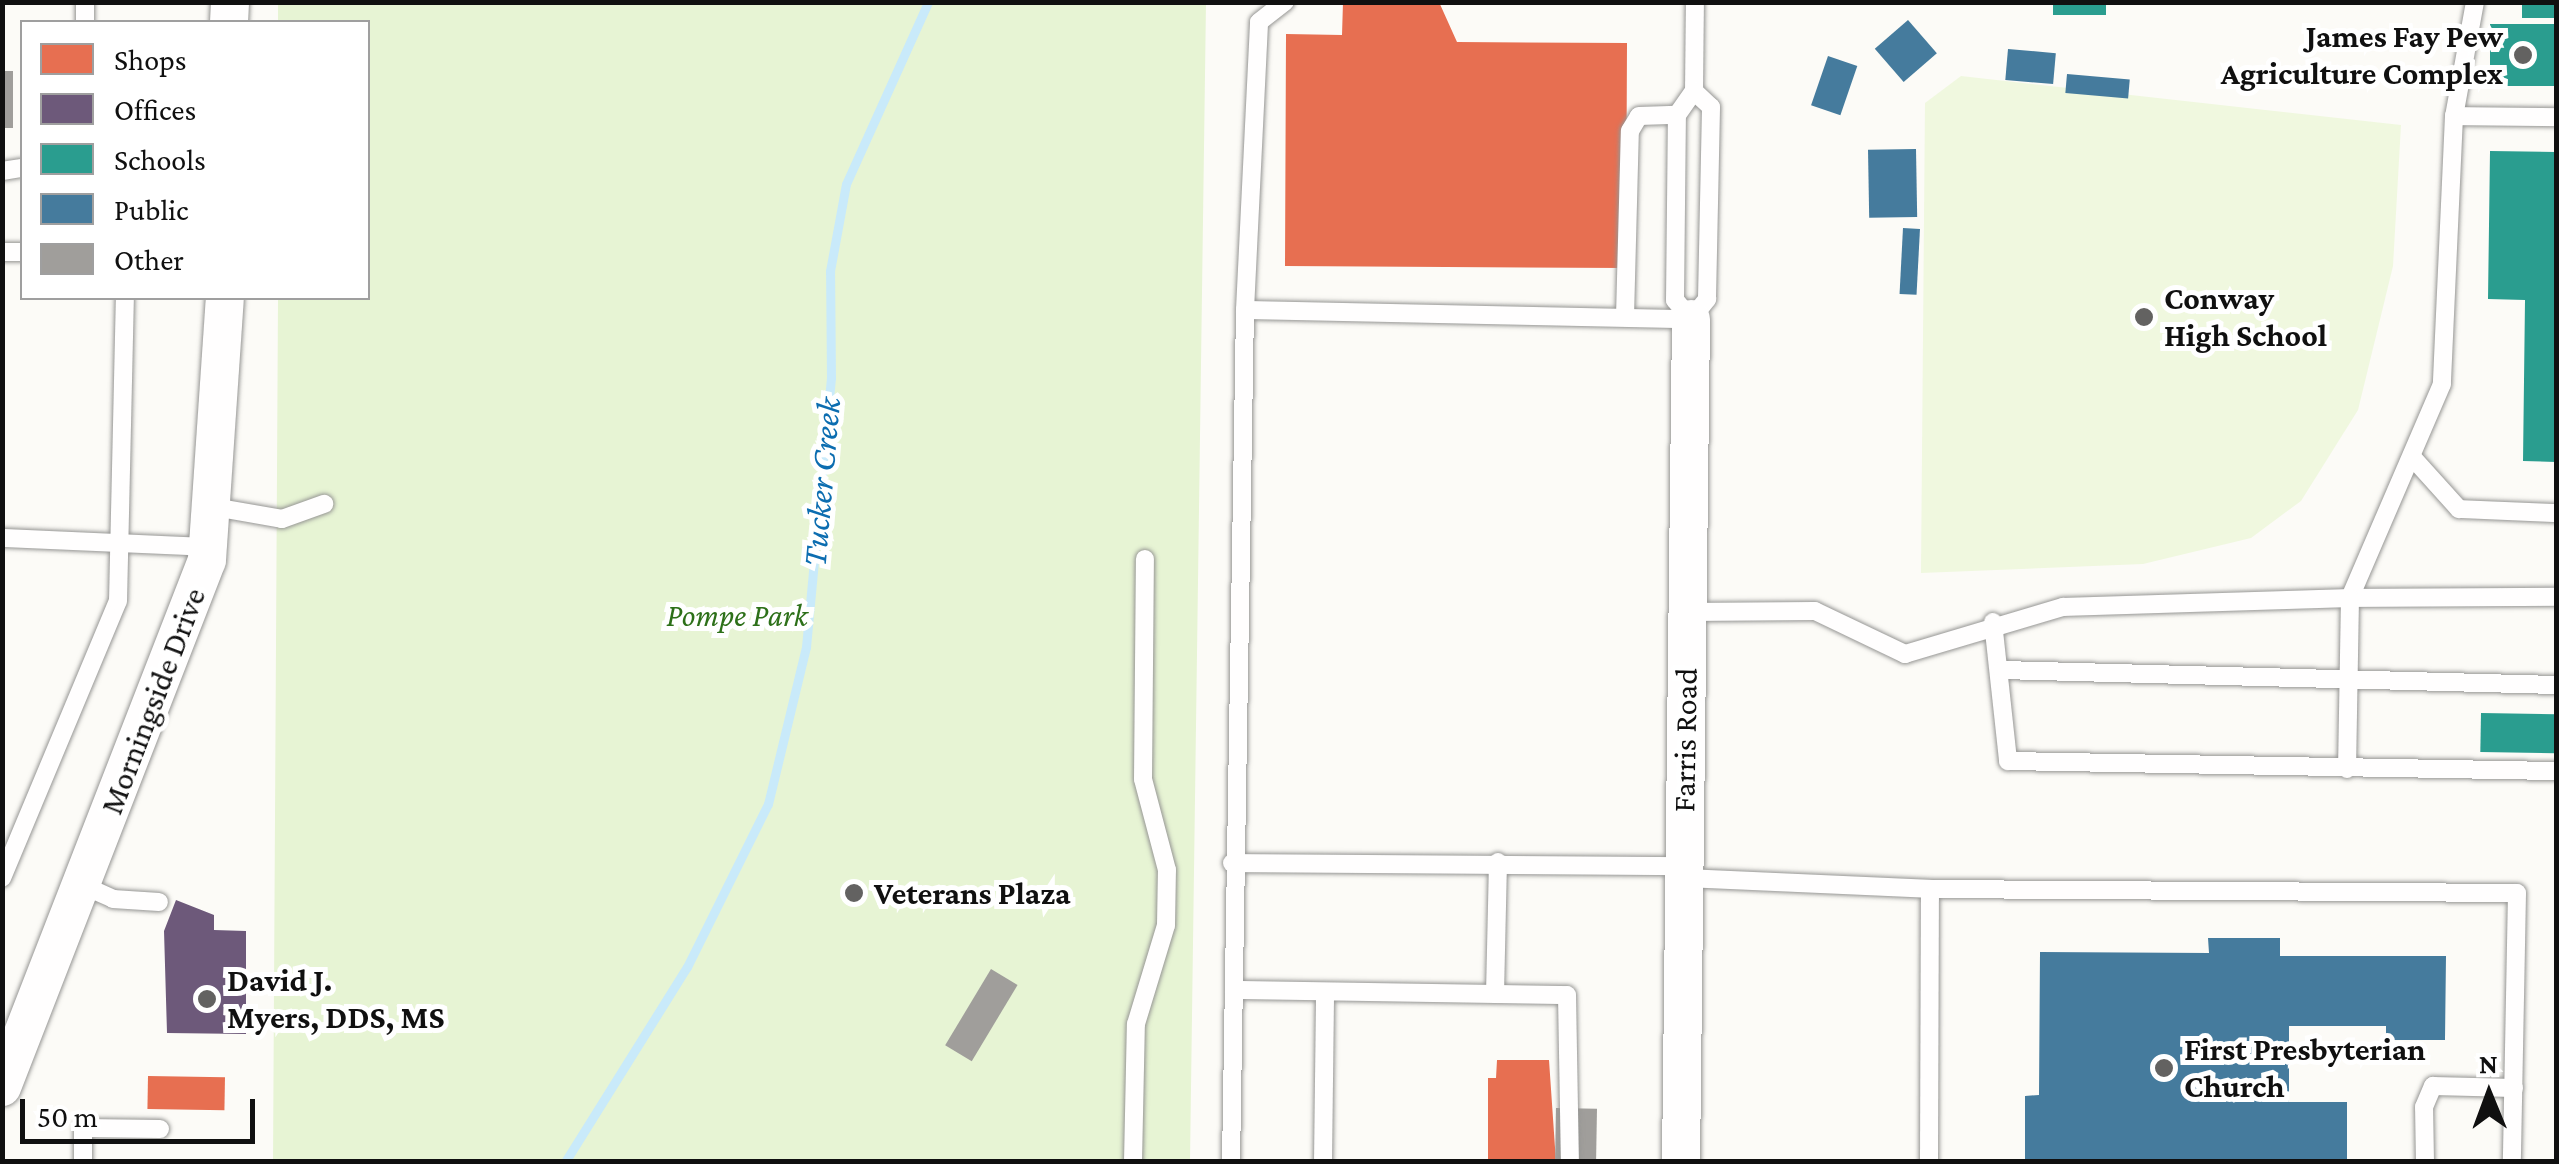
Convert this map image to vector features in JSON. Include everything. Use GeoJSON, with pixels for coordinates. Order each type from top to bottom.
{"type":"FeatureCollection","features":[{"type":"Feature","properties":{"kind":"street","name":"Morningside Drive"},"geometry":{"type":"LineString","coordinates":[[2,1087],[80,884],[184,633],[208,547],[214,507],[225,300]]}},
{"type":"Feature","properties":{"kind":"street","name":"Farris Road"},"geometry":{"type":"LineString","coordinates":[[1680,1162],[1691,319]]}},
{"type":"Feature","properties":{"kind":"lane"},"geometry":{"type":"LineString","coordinates":[[1231,1162],[1232,863],[1245,310],[1258,22],[1286,2]]}},
{"type":"Feature","properties":{"kind":"lane"},"geometry":{"type":"LineString","coordinates":[[1691,319],[1676,300],[1677,115],[1694,92],[1695,2]]}},
{"type":"Feature","properties":{"kind":"lane"},"geometry":{"type":"LineString","coordinates":[[2347,770],[2350,598],[2442,384],[2454,116],[2475,2]]}},
{"type":"Feature","properties":{"kind":"lane"},"geometry":{"type":"LineString","coordinates":[[1691,319],[1706,299],[1710,107],[1694,92]]}},
{"type":"Feature","properties":{"kind":"lane"},"geometry":{"type":"LineString","coordinates":[[1625,317],[1630,131],[1638,116],[1677,115]]}},
{"type":"Feature","properties":{"kind":"lane"},"geometry":{"type":"LineString","coordinates":[[2454,116],[2556,117]]}},
{"type":"Feature","properties":{"kind":"lane"},"geometry":{"type":"LineString","coordinates":[[2,878],[108,629],[121,538],[125,300]]}},
{"type":"Feature","properties":{"kind":"lane"},"geometry":{"type":"LineString","coordinates":[[1245,310],[1691,319]]}},
{"type":"Feature","properties":{"kind":"lane"},"geometry":{"type":"LineString","coordinates":[[2413,458],[2459,509],[2556,513]]}},
{"type":"Feature","properties":{"kind":"lane"},"geometry":{"type":"LineString","coordinates":[[214,507],[282,519],[324,504]]}},
{"type":"Feature","properties":{"kind":"lane"},"geometry":{"type":"LineString","coordinates":[[2,538],[121,538],[208,547]]}},
{"type":"Feature","properties":{"kind":"lane"},"geometry":{"type":"LineString","coordinates":[[1133,1162],[1136,1024],[1166,925],[1167,870],[1143,779],[1146,559]]}},
{"type":"Feature","properties":{"kind":"lane"},"geometry":{"type":"LineString","coordinates":[[1688,612],[1816,611],[1905,654],[1993,622],[2064,607],[2350,598],[2556,597]]}},
{"type":"Feature","properties":{"kind":"lane"},"geometry":{"type":"LineString","coordinates":[[1993,622],[2002,670],[2008,761],[2556,771]]}},
{"type":"Feature","properties":{"kind":"lane"},"geometry":{"type":"LineString","coordinates":[[2002,670],[2556,685]]}},
{"type":"Feature","properties":{"kind":"lane"},"geometry":{"type":"LineString","coordinates":[[1232,863],[1498,862],[1930,889],[2514,892],[2512,1162]]}},
{"type":"Feature","properties":{"kind":"lane"},"geometry":{"type":"LineString","coordinates":[[1496,994],[1498,862]]}},
{"type":"Feature","properties":{"kind":"lane"},"geometry":{"type":"LineString","coordinates":[[80,884],[113,899],[159,902]]}},
{"type":"Feature","properties":{"kind":"lane"},"geometry":{"type":"LineString","coordinates":[[1929,1162],[1930,889]]}},
{"type":"Feature","properties":{"kind":"lane"},"geometry":{"type":"LineString","coordinates":[[1234,990],[1571,998],[1570,1162]]}},
{"type":"Feature","properties":{"kind":"lane"},"geometry":{"type":"LineString","coordinates":[[1323,1162],[1324,992]]}},
{"type":"Feature","properties":{"kind":"lane"},"geometry":{"type":"LineString","coordinates":[[2425,1162],[2424,1107],[2434,1086],[2514,1088]]}},
{"type":"Feature","properties":{"kind":"lane"},"geometry":{"type":"LineString","coordinates":[[83,1162],[83,1128],[160,1129]]}},
{"type":"Feature","properties":{"kind":"green space","name":"Pompe Park"},"geometry":{"type":"Polygon","coordinates":[[[278,3],[1206,3],[1190,1161],[273,1162],[278,300],[370,300],[370,20],[278,20],[278,3]]]}},
{"type":"Feature","properties":{"kind":"green space"},"geometry":{"type":"Polygon","coordinates":[[[1961,76],[2401,125],[2393,266],[2358,410],[2301,501],[2251,538],[2143,564],[1921,573],[1925,103],[1961,76]]]}},
{"type":"Feature","properties":{"kind":"building: Shops"},"geometry":{"type":"Polygon","coordinates":[[[1343,2],[1439,2],[1457,42],[1627,43],[1626,268],[1285,266],[1286,34],[1342,35],[1343,2]]]}},
{"type":"Feature","properties":{"kind":"building: Shops"},"geometry":{"type":"Polygon","coordinates":[[[1497,1060],[1549,1060],[1556,1162],[1488,1162],[1488,1078],[1496,1078],[1497,1060]]]}},
{"type":"Feature","properties":{"kind":"building: Shops"},"geometry":{"type":"Polygon","coordinates":[[[148,1076],[225,1077],[224,1110],[147,1109],[148,1076]]]}},
{"type":"Feature","properties":{"kind":"building: Offices","name":"David J. Myers, DDS, MS"},"geometry":{"type":"Polygon","coordinates":[[[176,900],[214,915],[214,930],[246,931],[246,1034],[167,1033],[164,931],[176,900]]]}},
{"type":"Feature","properties":{"kind":"building: Schools"},"geometry":{"type":"Polygon","coordinates":[[[2053,2],[2106,2],[2106,15],[2053,15],[2053,2]]]}},
{"type":"Feature","properties":{"kind":"building: Schools"},"geometry":{"type":"Polygon","coordinates":[[[2522,2],[2556,2],[2556,18],[2522,18],[2522,2]]]}},
{"type":"Feature","properties":{"kind":"building: Schools","name":"James Fay Pew Agriculture Complex"},"geometry":{"type":"Polygon","coordinates":[[[2490,24],[2556,24],[2556,86],[2490,86],[2490,24]]]}},
{"type":"Feature","properties":{"kind":"building: Schools"},"geometry":{"type":"Polygon","coordinates":[[[2490,151],[2556,152],[2556,462],[2523,461],[2525,300],[2488,299],[2490,151]]]}},
{"type":"Feature","properties":{"kind":"building: Schools"},"geometry":{"type":"Polygon","coordinates":[[[2481,713],[2556,714],[2555,753],[2480,752],[2481,713]]]}},
{"type":"Feature","properties":{"kind":"building: Public"},"geometry":{"type":"Polygon","coordinates":[[[1908,20],[1937,53],[1904,82],[1875,49],[1908,20]]]}},
{"type":"Feature","properties":{"kind":"building: Public"},"geometry":{"type":"Polygon","coordinates":[[[2008,49],[2056,53],[2053,84],[2005,80],[2008,49]]]}},
{"type":"Feature","properties":{"kind":"building: Public"},"geometry":{"type":"Polygon","coordinates":[[[1828,56],[1857,66],[1840,115],[1811,105],[1828,56]]]}},
{"type":"Feature","properties":{"kind":"building: Public"},"geometry":{"type":"Polygon","coordinates":[[[2067,74],[2130,79],[2128,98],[2065,93],[2067,74]]]}},
{"type":"Feature","properties":{"kind":"building: Public"},"geometry":{"type":"Polygon","coordinates":[[[1916,149],[1917,217],[1869,218],[1868,150],[1916,149]]]}},
{"type":"Feature","properties":{"kind":"building: Public"},"geometry":{"type":"Polygon","coordinates":[[[1903,228],[1920,229],[1917,295],[1900,294],[1903,228]]]}},
{"type":"Feature","properties":{"kind":"building: Public","name":"First Presbyterian Church"},"geometry":{"type":"Polygon","coordinates":[[[2208,938],[2280,938],[2280,956],[2446,956],[2445,1040],[2386,1040],[2386,1026],[2289,1026],[2289,1102],[2347,1102],[2347,1162],[2025,1162],[2025,1096],[2039,1095],[2040,952],[2209,953],[2208,938]]]}},
{"type":"Feature","properties":{"kind":"building: Other"},"geometry":{"type":"Polygon","coordinates":[[[2,71],[13,71],[13,128],[2,128],[2,71]]]}},
{"type":"Feature","properties":{"kind":"building: Other"},"geometry":{"type":"Polygon","coordinates":[[[991,969],[1018,985],[972,1061],[945,1045],[991,969]]]}},
{"type":"Feature","properties":{"kind":"building: Other"},"geometry":{"type":"Polygon","coordinates":[[[1556,1108],[1597,1109],[1596,1162],[1555,1162],[1556,1108]]]}},
{"type":"Feature","properties":{"kind":"waterway","name":"Tucker Creek"},"geometry":{"type":"LineString","coordinates":[[565,1162],[687,967],[768,804],[806,647],[831,378],[830,271],[846,184],[928,2]]}},
{"type":"Feature","properties":{"kind":"place","name":"James Fay Pew Agriculture Complex"},"geometry":{"type":"Point","coordinates":[2523,55]}},
{"type":"Feature","properties":{"kind":"place","name":"Conway High School"},"geometry":{"type":"Point","coordinates":[2144,317]}},
{"type":"Feature","properties":{"kind":"place","name":"Veterans Plaza"},"geometry":{"type":"Point","coordinates":[854,893]}},
{"type":"Feature","properties":{"kind":"place","name":"David J. Myers, DDS, MS"},"geometry":{"type":"Point","coordinates":[207,999]}},
{"type":"Feature","properties":{"kind":"place","name":"First Presbyterian Church"},"geometry":{"type":"Point","coordinates":[2164,1068]}}]}
